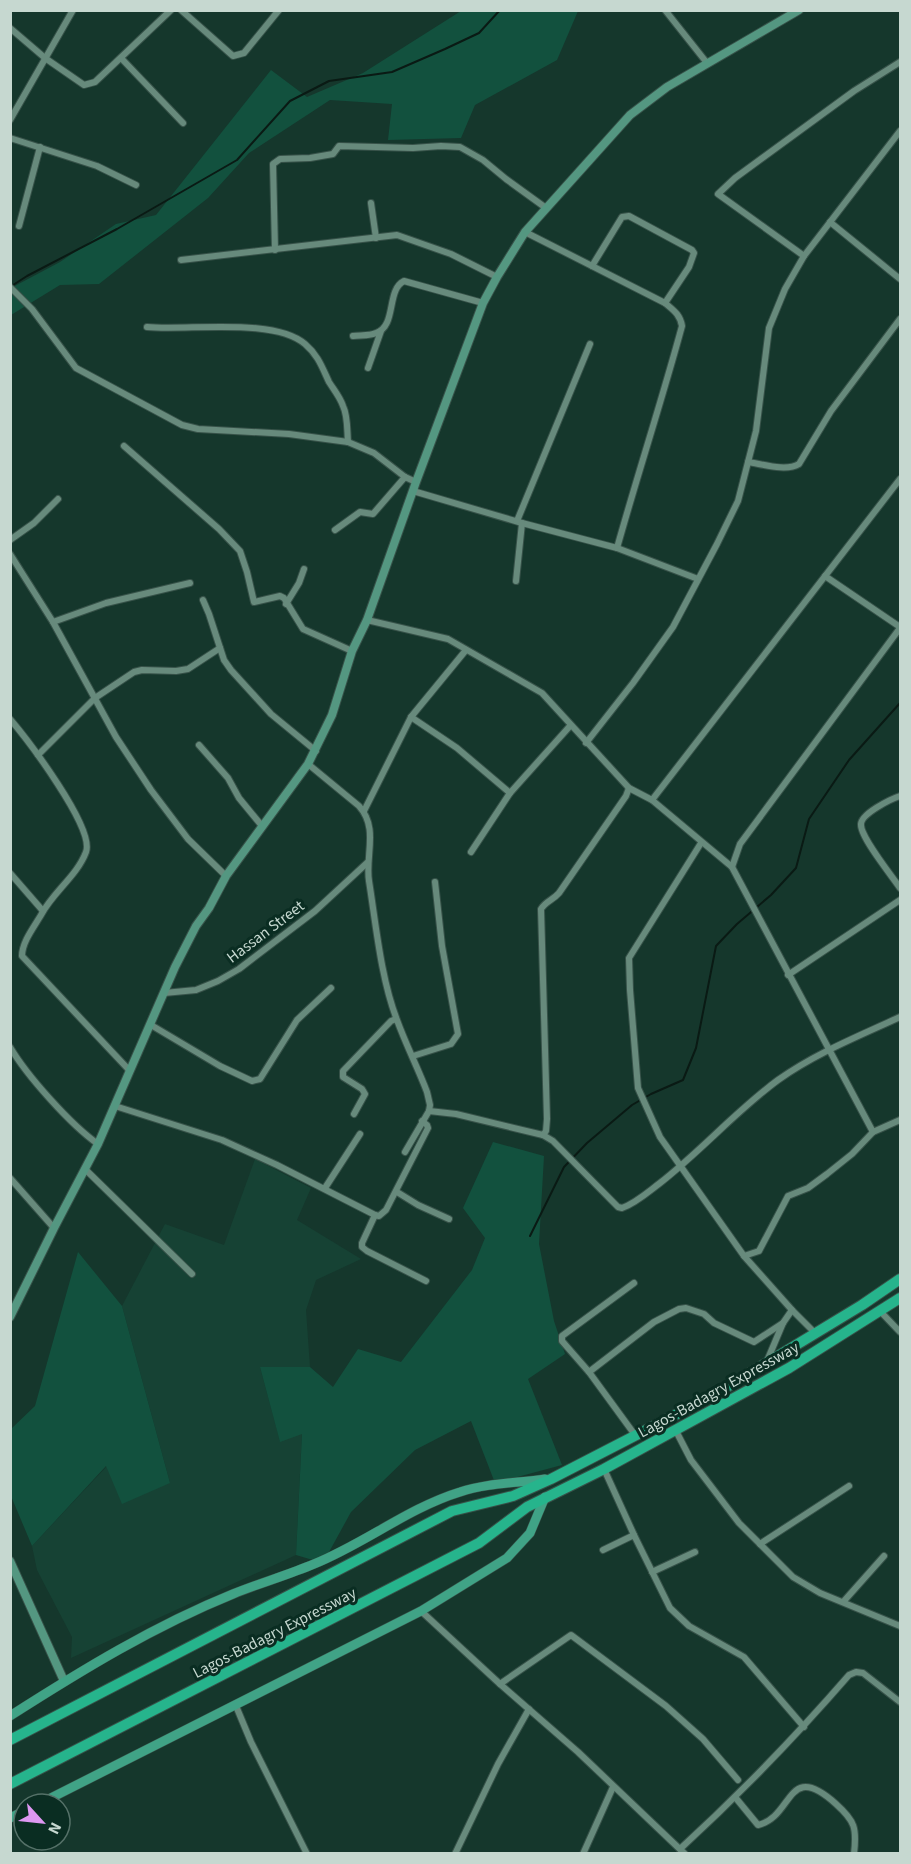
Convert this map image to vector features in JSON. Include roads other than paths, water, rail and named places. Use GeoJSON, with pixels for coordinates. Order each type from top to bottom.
{"type":"FeatureCollection","features":[{"type":"Feature","properties":{"kind":"highway","name":"Lagos-Badagry Expressway"},"geometry":{"type":"LineString","coordinates":[[10,1740],[452,1511],[513,1496],[551,1479],[712,1396],[862,1305],[900,1279]]}},
{"type":"Feature","properties":{"kind":"highway","name":"Lagos-Badagry Expressway"},"geometry":{"type":"LineString","coordinates":[[10,1784],[479,1543],[527,1507],[676,1431],[809,1357],[900,1298]]}},
{"type":"Feature","properties":{"kind":"main road","name":"Lagos-Badagry Expressway"},"geometry":{"type":"LineString","coordinates":[[10,1716],[64,1681],[139,1638],[232,1595],[315,1564],[428,1504],[461,1491],[551,1479]]}},
{"type":"Feature","properties":{"kind":"main road"},"geometry":{"type":"LineString","coordinates":[[63,1792],[421,1611],[507,1558],[530,1533],[545,1497]]}},
{"type":"Feature","properties":{"kind":"street"},"geometry":{"type":"LineString","coordinates":[[10,120],[73,10]]}},
{"type":"Feature","properties":{"kind":"street"},"geometry":{"type":"LineString","coordinates":[[10,28],[45,58],[84,85],[95,82],[171,10]]}},
{"type":"Feature","properties":{"kind":"street"},"geometry":{"type":"LineString","coordinates":[[181,10],[233,56],[244,53],[279,10]]}},
{"type":"Feature","properties":{"kind":"street"},"geometry":{"type":"LineString","coordinates":[[665,10],[707,63]]}},
{"type":"Feature","properties":{"kind":"street"},"geometry":{"type":"LineString","coordinates":[[10,1317],[98,1144],[196,926],[210,908],[226,876],[316,751],[332,715],[352,651],[367,620],[483,303],[497,277],[525,232],[630,115],[667,87],[799,10]]}},
{"type":"Feature","properties":{"kind":"street"},"geometry":{"type":"LineString","coordinates":[[121,58],[183,123]]}},
{"type":"Feature","properties":{"kind":"street"},"geometry":{"type":"LineString","coordinates":[[804,256],[718,193],[735,178],[855,91],[900,62]]}},
{"type":"Feature","properties":{"kind":"street"},"geometry":{"type":"LineString","coordinates":[[586,743],[673,627],[738,501],[756,431],[769,328],[785,289],[804,256],[900,131]]}},
{"type":"Feature","properties":{"kind":"street"},"geometry":{"type":"LineString","coordinates":[[10,138],[97,166],[136,185]]}},
{"type":"Feature","properties":{"kind":"street"},"geometry":{"type":"LineString","coordinates":[[275,250],[273,164],[280,159],[310,158],[333,154],[339,146],[460,147],[483,160],[546,208]]}},
{"type":"Feature","properties":{"kind":"street"},"geometry":{"type":"LineString","coordinates":[[19,226],[40,147]]}},
{"type":"Feature","properties":{"kind":"street"},"geometry":{"type":"LineString","coordinates":[[371,203],[376,238]]}},
{"type":"Feature","properties":{"kind":"street"},"geometry":{"type":"LineString","coordinates":[[592,266],[622,217],[628,216],[694,253],[689,267],[665,303]]}},
{"type":"Feature","properties":{"kind":"street"},"geometry":{"type":"LineString","coordinates":[[830,222],[900,279]]}},
{"type":"Feature","properties":{"kind":"street"},"geometry":{"type":"LineString","coordinates":[[525,232],[665,303],[681,319],[682,326],[659,412],[640,464],[616,548]]}},
{"type":"Feature","properties":{"kind":"street"},"geometry":{"type":"LineString","coordinates":[[181,260],[397,235],[451,254],[497,277]]}},
{"type":"Feature","properties":{"kind":"street"},"geometry":{"type":"LineString","coordinates":[[368,368],[398,286],[404,281],[483,303]]}},
{"type":"Feature","properties":{"kind":"street"},"geometry":{"type":"LineString","coordinates":[[12,288],[32,309],[76,368],[189,428],[289,434],[348,442],[374,453],[415,487],[520,522],[616,548],[698,579]]}},
{"type":"Feature","properties":{"kind":"street"},"geometry":{"type":"LineString","coordinates":[[748,462],[793,467],[799,464],[831,411],[900,319]]}},
{"type":"Feature","properties":{"kind":"street"},"geometry":{"type":"LineString","coordinates":[[147,327],[164,329],[223,326],[291,335],[304,343],[320,359],[344,407],[348,442]]}},
{"type":"Feature","properties":{"kind":"street"},"geometry":{"type":"LineString","coordinates":[[353,336],[376,334],[381,331]]}},
{"type":"Feature","properties":{"kind":"street"},"geometry":{"type":"LineString","coordinates":[[516,581],[520,522],[590,344]]}},
{"type":"Feature","properties":{"kind":"street"},"geometry":{"type":"LineString","coordinates":[[124,446],[219,529],[240,551],[248,572],[253,600],[256,602],[280,596],[284,598],[303,629],[352,651]]}},
{"type":"Feature","properties":{"kind":"street"},"geometry":{"type":"LineString","coordinates":[[335,531],[360,512],[373,514],[405,477]]}},
{"type":"Feature","properties":{"kind":"street"},"geometry":{"type":"LineString","coordinates":[[652,800],[900,479]]}},
{"type":"Feature","properties":{"kind":"street"},"geometry":{"type":"LineString","coordinates":[[10,540],[34,523],[58,499]]}},
{"type":"Feature","properties":{"kind":"street"},"geometry":{"type":"LineString","coordinates":[[10,554],[53,622],[116,737],[151,790],[188,839],[226,876]]}},
{"type":"Feature","properties":{"kind":"street"},"geometry":{"type":"LineString","coordinates":[[286,604],[300,583],[304,568]]}},
{"type":"Feature","properties":{"kind":"street"},"geometry":{"type":"LineString","coordinates":[[732,867],[740,844],[900,628],[825,576]]}},
{"type":"Feature","properties":{"kind":"street"},"geometry":{"type":"LineString","coordinates":[[53,622],[106,603],[190,583]]}},
{"type":"Feature","properties":{"kind":"street"},"geometry":{"type":"LineString","coordinates":[[203,600],[224,660],[231,670],[272,714],[316,751]]}},
{"type":"Feature","properties":{"kind":"street"},"geometry":{"type":"LineString","coordinates":[[367,620],[448,639],[542,693],[629,788],[652,800],[732,867],[873,1132]]}},
{"type":"Feature","properties":{"kind":"street"},"geometry":{"type":"LineString","coordinates":[[38,755],[94,698],[134,672],[188,669],[220,648]]}},
{"type":"Feature","properties":{"kind":"street"},"geometry":{"type":"LineString","coordinates":[[364,811],[411,717],[466,650]]}},
{"type":"Feature","properties":{"kind":"street"},"geometry":{"type":"LineString","coordinates":[[411,717],[457,748],[510,793]]}},
{"type":"Feature","properties":{"kind":"street"},"geometry":{"type":"LineString","coordinates":[[10,719],[56,780],[88,841],[86,854],[43,911],[25,944],[22,956],[130,1071]]}},
{"type":"Feature","properties":{"kind":"street"},"geometry":{"type":"LineString","coordinates":[[471,852],[510,793],[570,726]]}},
{"type":"Feature","properties":{"kind":"street"},"geometry":{"type":"LineString","coordinates":[[199,745],[228,778],[239,798],[262,826]]}},
{"type":"Feature","properties":{"kind":"street"},"geometry":{"type":"LineString","coordinates":[[308,764],[364,811],[371,834],[368,862],[380,956],[396,1019],[428,1092],[430,1105],[429,1111],[405,1152]]}},
{"type":"Feature","properties":{"kind":"street"},"geometry":{"type":"LineString","coordinates":[[543,1135],[546,1131],[547,1119],[541,909],[546,902],[559,893],[626,796],[629,788]]}},
{"type":"Feature","properties":{"kind":"street"},"geometry":{"type":"LineString","coordinates":[[900,796],[868,814],[860,825],[900,888]]}},
{"type":"Feature","properties":{"kind":"street"},"geometry":{"type":"LineString","coordinates":[[701,843],[629,958],[638,1089],[660,1137],[744,1256],[815,1333]]}},
{"type":"Feature","properties":{"kind":"street","name":"Hassan Street"},"geometry":{"type":"LineString","coordinates":[[164,993],[196,990],[239,969],[315,911],[368,862]]}},
{"type":"Feature","properties":{"kind":"street"},"geometry":{"type":"LineString","coordinates":[[10,873],[43,911]]}},
{"type":"Feature","properties":{"kind":"street"},"geometry":{"type":"LineString","coordinates":[[413,1056],[451,1044],[458,1034],[442,946],[435,882]]}},
{"type":"Feature","properties":{"kind":"street"},"geometry":{"type":"LineString","coordinates":[[788,975],[900,900]]}},
{"type":"Feature","properties":{"kind":"street"},"geometry":{"type":"LineString","coordinates":[[151,1025],[220,1066],[252,1081],[260,1079],[297,1020],[331,988]]}},
{"type":"Feature","properties":{"kind":"street"},"geometry":{"type":"LineString","coordinates":[[429,1111],[456,1114],[543,1135],[553,1141],[618,1208],[622,1208],[648,1192],[681,1166],[737,1114],[779,1080],[828,1048],[900,1017]]}},
{"type":"Feature","properties":{"kind":"street"},"geometry":{"type":"LineString","coordinates":[[354,1114],[365,1094],[362,1089],[343,1077],[343,1071],[391,1021],[396,1019]]}},
{"type":"Feature","properties":{"kind":"street"},"geometry":{"type":"LineString","coordinates":[[10,1047],[33,1078],[71,1121],[98,1144]]}},
{"type":"Feature","properties":{"kind":"street"},"geometry":{"type":"LineString","coordinates":[[115,1106],[222,1140],[325,1188],[375,1215],[383,1214],[397,1192],[428,1128],[422,1121]]}},
{"type":"Feature","properties":{"kind":"street"},"geometry":{"type":"LineString","coordinates":[[744,1256],[759,1251],[788,1196],[807,1188],[827,1174],[852,1154],[873,1132],[900,1120]]}},
{"type":"Feature","properties":{"kind":"street"},"geometry":{"type":"LineString","coordinates":[[325,1188],[360,1134]]}},
{"type":"Feature","properties":{"kind":"street"},"geometry":{"type":"LineString","coordinates":[[85,1169],[192,1274]]}},
{"type":"Feature","properties":{"kind":"street"},"geometry":{"type":"LineString","coordinates":[[10,1178],[54,1228]]}},
{"type":"Feature","properties":{"kind":"street"},"geometry":{"type":"LineString","coordinates":[[397,1192],[449,1219]]}},
{"type":"Feature","properties":{"kind":"street"},"geometry":{"type":"LineString","coordinates":[[375,1215],[362,1247],[426,1281]]}},
{"type":"Feature","properties":{"kind":"street"},"geometry":{"type":"LineString","coordinates":[[634,1283],[562,1336],[562,1341],[589,1371],[635,1435]]}},
{"type":"Feature","properties":{"kind":"street"},"geometry":{"type":"LineString","coordinates":[[589,1371],[654,1322],[680,1309],[686,1308],[704,1314],[714,1323],[754,1342],[783,1323]]}},
{"type":"Feature","properties":{"kind":"street"},"geometry":{"type":"LineString","coordinates":[[765,1365],[783,1323],[792,1310]]}},
{"type":"Feature","properties":{"kind":"street"},"geometry":{"type":"LineString","coordinates":[[880,1311],[900,1332]]}},
{"type":"Feature","properties":{"kind":"street"},"geometry":{"type":"LineString","coordinates":[[676,1431],[691,1460],[739,1523],[793,1577],[820,1593],[900,1626]]}},
{"type":"Feature","properties":{"kind":"street"},"geometry":{"type":"LineString","coordinates":[[604,1469],[670,1608],[689,1626],[744,1658],[804,1727]]}},
{"type":"Feature","properties":{"kind":"street"},"geometry":{"type":"LineString","coordinates":[[760,1544],[849,1486]]}},
{"type":"Feature","properties":{"kind":"street"},"geometry":{"type":"LineString","coordinates":[[603,1550],[634,1536]]}},
{"type":"Feature","properties":{"kind":"street"},"geometry":{"type":"LineString","coordinates":[[652,1572],[695,1552]]}},
{"type":"Feature","properties":{"kind":"street"},"geometry":{"type":"LineString","coordinates":[[844,1601],[884,1556]]}},
{"type":"Feature","properties":{"kind":"street"},"geometry":{"type":"LineString","coordinates":[[10,1561],[64,1681]]}},
{"type":"Feature","properties":{"kind":"street"},"geometry":{"type":"LineString","coordinates":[[421,1611],[578,1752],[683,1851],[804,1727],[849,1675],[856,1672],[863,1673],[900,1702]]}},
{"type":"Feature","properties":{"kind":"street"},"geometry":{"type":"LineString","coordinates":[[500,1684],[571,1635],[666,1706],[703,1738],[738,1780]]}},
{"type":"Feature","properties":{"kind":"street"},"geometry":{"type":"LineString","coordinates":[[236,1706],[251,1742],[307,1854]]}},
{"type":"Feature","properties":{"kind":"street"},"geometry":{"type":"LineString","coordinates":[[455,1854],[498,1764],[529,1709]]}},
{"type":"Feature","properties":{"kind":"street"},"geometry":{"type":"LineString","coordinates":[[735,1797],[758,1825],[765,1823],[795,1790],[806,1786],[817,1789],[850,1817],[855,1826],[854,1854]]}},
{"type":"Feature","properties":{"kind":"street"},"geometry":{"type":"LineString","coordinates":[[583,1854],[613,1787]]}},
{"type":"Feature","properties":{"kind":"waterway"},"geometry":{"type":"LineString","coordinates":[[10,287],[237,160],[290,101],[329,81],[392,72],[479,33],[500,10]]}},
{"type":"Feature","properties":{"kind":"waterway"},"geometry":{"type":"LineString","coordinates":[[530,1236],[564,1167],[587,1143],[632,1105],[683,1080],[696,1048],[716,946],[737,924],[771,895],[796,868],[809,819],[849,760],[900,703]]}}]}
